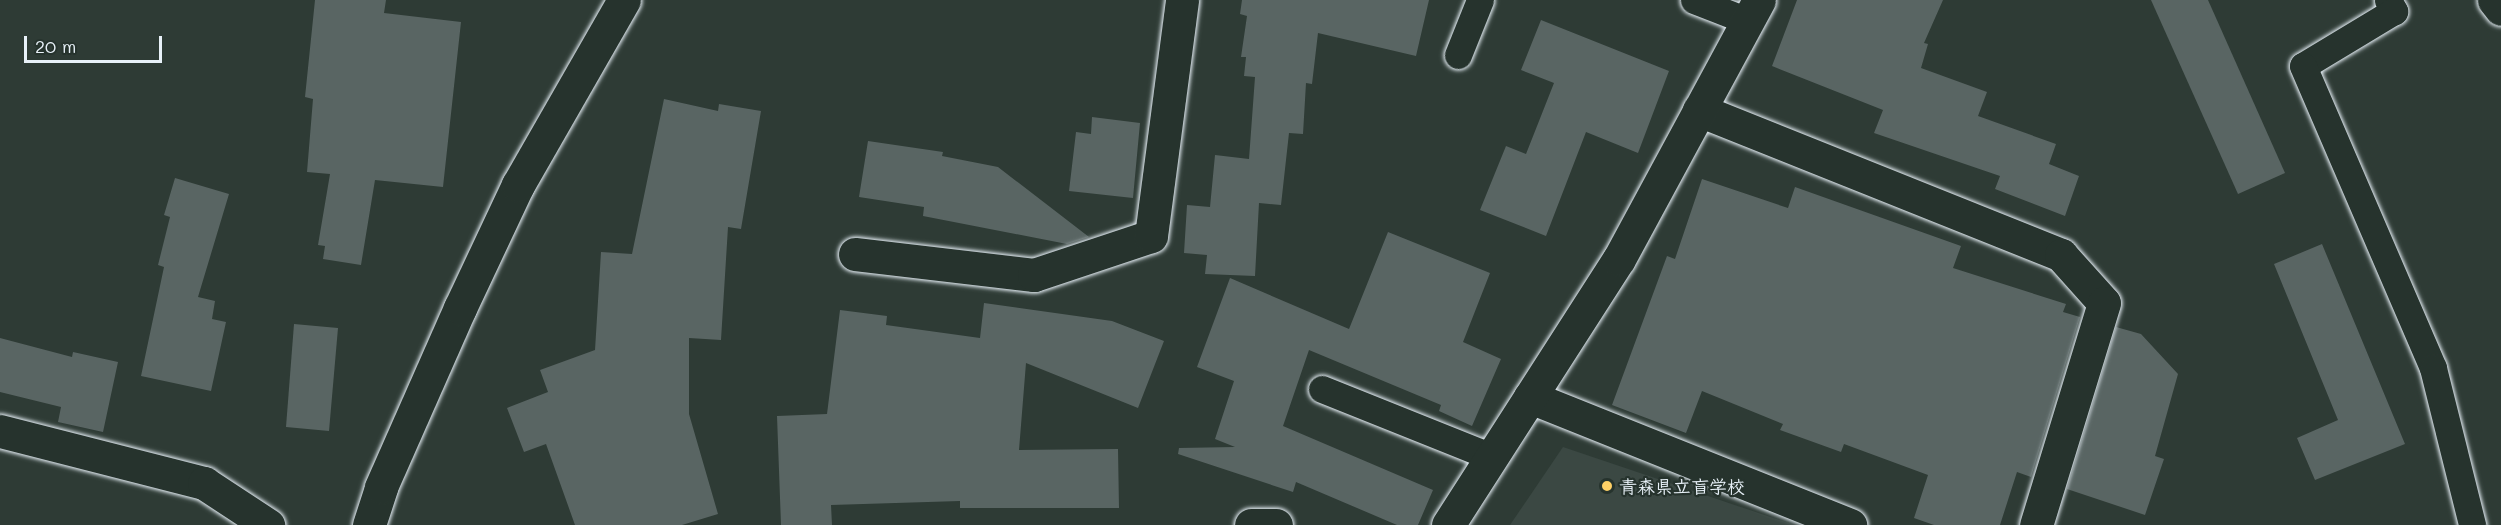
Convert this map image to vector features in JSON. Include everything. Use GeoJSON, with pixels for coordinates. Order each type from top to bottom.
{"type":"FeatureCollection","features":[{"type":"Feature","properties":{"kind":"main road"},"geometry":{"type":"LineString","coordinates":[[369,525],[381,487],[455,319],[518,185],[624,0]]}},
{"type":"Feature","properties":{"kind":"main road"},"geometry":{"type":"LineString","coordinates":[[855,255],[1035,275],[1151,236],[1182,0]]}},
{"type":"Feature","properties":{"kind":"main road"},"geometry":{"type":"LineString","coordinates":[[2494,0],[2501,9]]}},
{"type":"Feature","properties":{"kind":"main road"},"geometry":{"type":"LineString","coordinates":[[1448,525],[1619,259],[1754,10]]}},
{"type":"Feature","properties":{"kind":"main road"},"geometry":{"type":"LineString","coordinates":[[1699,110],[2061,255],[2104,303],[2043,524]]}},
{"type":"Feature","properties":{"kind":"main road"},"geometry":{"type":"LineString","coordinates":[[1530,397],[1850,525]]}},
{"type":"Feature","properties":{"kind":"main road"},"geometry":{"type":"LineString","coordinates":[[0,431],[204,483],[268,525]]}},
{"type":"Feature","properties":{"kind":"main road"},"geometry":{"type":"LineString","coordinates":[[1251,525],[1276,525]]}},
{"type":"Feature","properties":{"kind":"lane"},"geometry":{"type":"LineString","coordinates":[[1458,55],[1480,0]]}},
{"type":"Feature","properties":{"kind":"lane"},"geometry":{"type":"LineString","coordinates":[[1694,0],[1754,10]]}},
{"type":"Feature","properties":{"kind":"lane"},"geometry":{"type":"LineString","coordinates":[[2388,0],[2394,11],[2304,66],[2433,368],[2472,525]]}},
{"type":"Feature","properties":{"kind":"lane"},"geometry":{"type":"LineString","coordinates":[[1322,389],[1492,457]]}},
{"type":"Feature","properties":{"kind":"shaded area","name":"青森県立盲学校"},"geometry":{"type":"Polygon","coordinates":[[[1563,447],[1794,525],[1510,525],[1563,447]]]}},
{"type":"Feature","properties":{"kind":"building"},"geometry":{"type":"Polygon","coordinates":[[[315,0],[386,0],[384,13],[461,22],[443,187],[375,180],[361,265],[323,259],[325,246],[318,245],[330,174],[307,172],[313,99],[305,97],[315,0]]]}},
{"type":"Feature","properties":{"kind":"building"},"geometry":{"type":"Polygon","coordinates":[[[1242,0],[1429,0],[1416,56],[1318,33],[1312,84],[1306,83],[1303,134],[1289,133],[1281,205],[1259,203],[1255,276],[1205,274],[1207,255],[1184,253],[1187,205],[1210,207],[1215,155],[1249,159],[1255,77],[1244,76],[1246,57],[1241,57],[1247,16],[1240,14],[1242,0]]]}},
{"type":"Feature","properties":{"kind":"building"},"geometry":{"type":"Polygon","coordinates":[[[1797,0],[1943,0],[1924,43],[1928,44],[1921,68],[1987,92],[1978,116],[2056,144],[2049,164],[2079,176],[2065,216],[1995,189],[2000,176],[1874,133],[1883,110],[1772,66],[1797,0]]]}},
{"type":"Feature","properties":{"kind":"building"},"geometry":{"type":"Polygon","coordinates":[[[2151,0],[2208,0],[2285,173],[2238,194],[2151,0]]]}},
{"type":"Feature","properties":{"kind":"building"},"geometry":{"type":"Polygon","coordinates":[[[1541,20],[1669,71],[1638,153],[1586,132],[1546,236],[1480,210],[1506,146],[1526,154],[1554,83],[1521,70],[1541,20]]]}},
{"type":"Feature","properties":{"kind":"building"},"geometry":{"type":"Polygon","coordinates":[[[664,99],[718,111],[719,104],[761,111],[741,229],[728,227],[721,340],[689,338],[689,414],[718,514],[682,525],[575,525],[546,444],[524,452],[507,408],[548,392],[540,370],[595,350],[601,252],[632,254],[664,99]]]}},
{"type":"Feature","properties":{"kind":"building"},"geometry":{"type":"Polygon","coordinates":[[[1092,117],[1140,123],[1133,198],[1069,191],[1076,132],[1091,134],[1092,117]]]}},
{"type":"Feature","properties":{"kind":"building"},"geometry":{"type":"Polygon","coordinates":[[[868,141],[943,152],[942,156],[998,167],[1089,237],[1067,244],[923,216],[924,207],[859,197],[868,141]]]}},
{"type":"Feature","properties":{"kind":"building"},"geometry":{"type":"Polygon","coordinates":[[[175,178],[229,194],[198,297],[215,301],[212,319],[226,322],[211,391],[141,376],[164,267],[158,265],[170,217],[164,215],[175,178]]]}},
{"type":"Feature","properties":{"kind":"building"},"geometry":{"type":"Polygon","coordinates":[[[1702,179],[1788,208],[1795,187],[1961,246],[1953,268],[2066,304],[2063,312],[2080,317],[2031,477],[2017,472],[2000,525],[1934,525],[1914,518],[1928,475],[1844,444],[1841,452],[1780,430],[1783,424],[1702,391],[1686,433],[1612,405],[1667,256],[1675,259],[1702,179]]]}},
{"type":"Feature","properties":{"kind":"building"},"geometry":{"type":"Polygon","coordinates":[[[1388,232],[1490,273],[1463,342],[1501,359],[1472,426],[1439,411],[1441,405],[1309,350],[1283,426],[1433,490],[1418,525],[1397,525],[1296,482],[1293,492],[1178,454],[1179,448],[1235,447],[1215,439],[1234,381],[1197,367],[1230,278],[1349,329],[1388,232]]]}},
{"type":"Feature","properties":{"kind":"building"},"geometry":{"type":"Polygon","coordinates":[[[2322,244],[2405,444],[2315,480],[2297,438],[2338,420],[2274,264],[2322,244]]]}},
{"type":"Feature","properties":{"kind":"building"},"geometry":{"type":"Polygon","coordinates":[[[984,303],[1112,321],[1164,341],[1138,408],[1026,363],[1019,450],[1118,449],[1119,508],[960,508],[960,501],[831,505],[832,525],[781,525],[777,416],[827,414],[840,310],[887,316],[886,325],[980,338],[984,303]]]}},
{"type":"Feature","properties":{"kind":"building"},"geometry":{"type":"Polygon","coordinates":[[[294,324],[338,328],[329,431],[286,427],[294,324]]]}},
{"type":"Feature","properties":{"kind":"building"},"geometry":{"type":"Polygon","coordinates":[[[2116,327],[2141,334],[2178,374],[2155,456],[2164,459],[2145,515],[2067,489],[2116,327]]]}},
{"type":"Feature","properties":{"kind":"building"},"geometry":{"type":"Polygon","coordinates":[[[0,338],[72,357],[73,352],[118,362],[103,432],[58,422],[61,407],[0,392],[0,338]]]}},
{"type":"Feature","properties":{"kind":"place","name":"青森県立盲学校"},"geometry":{"type":"Point","coordinates":[1607,486]}}]}
